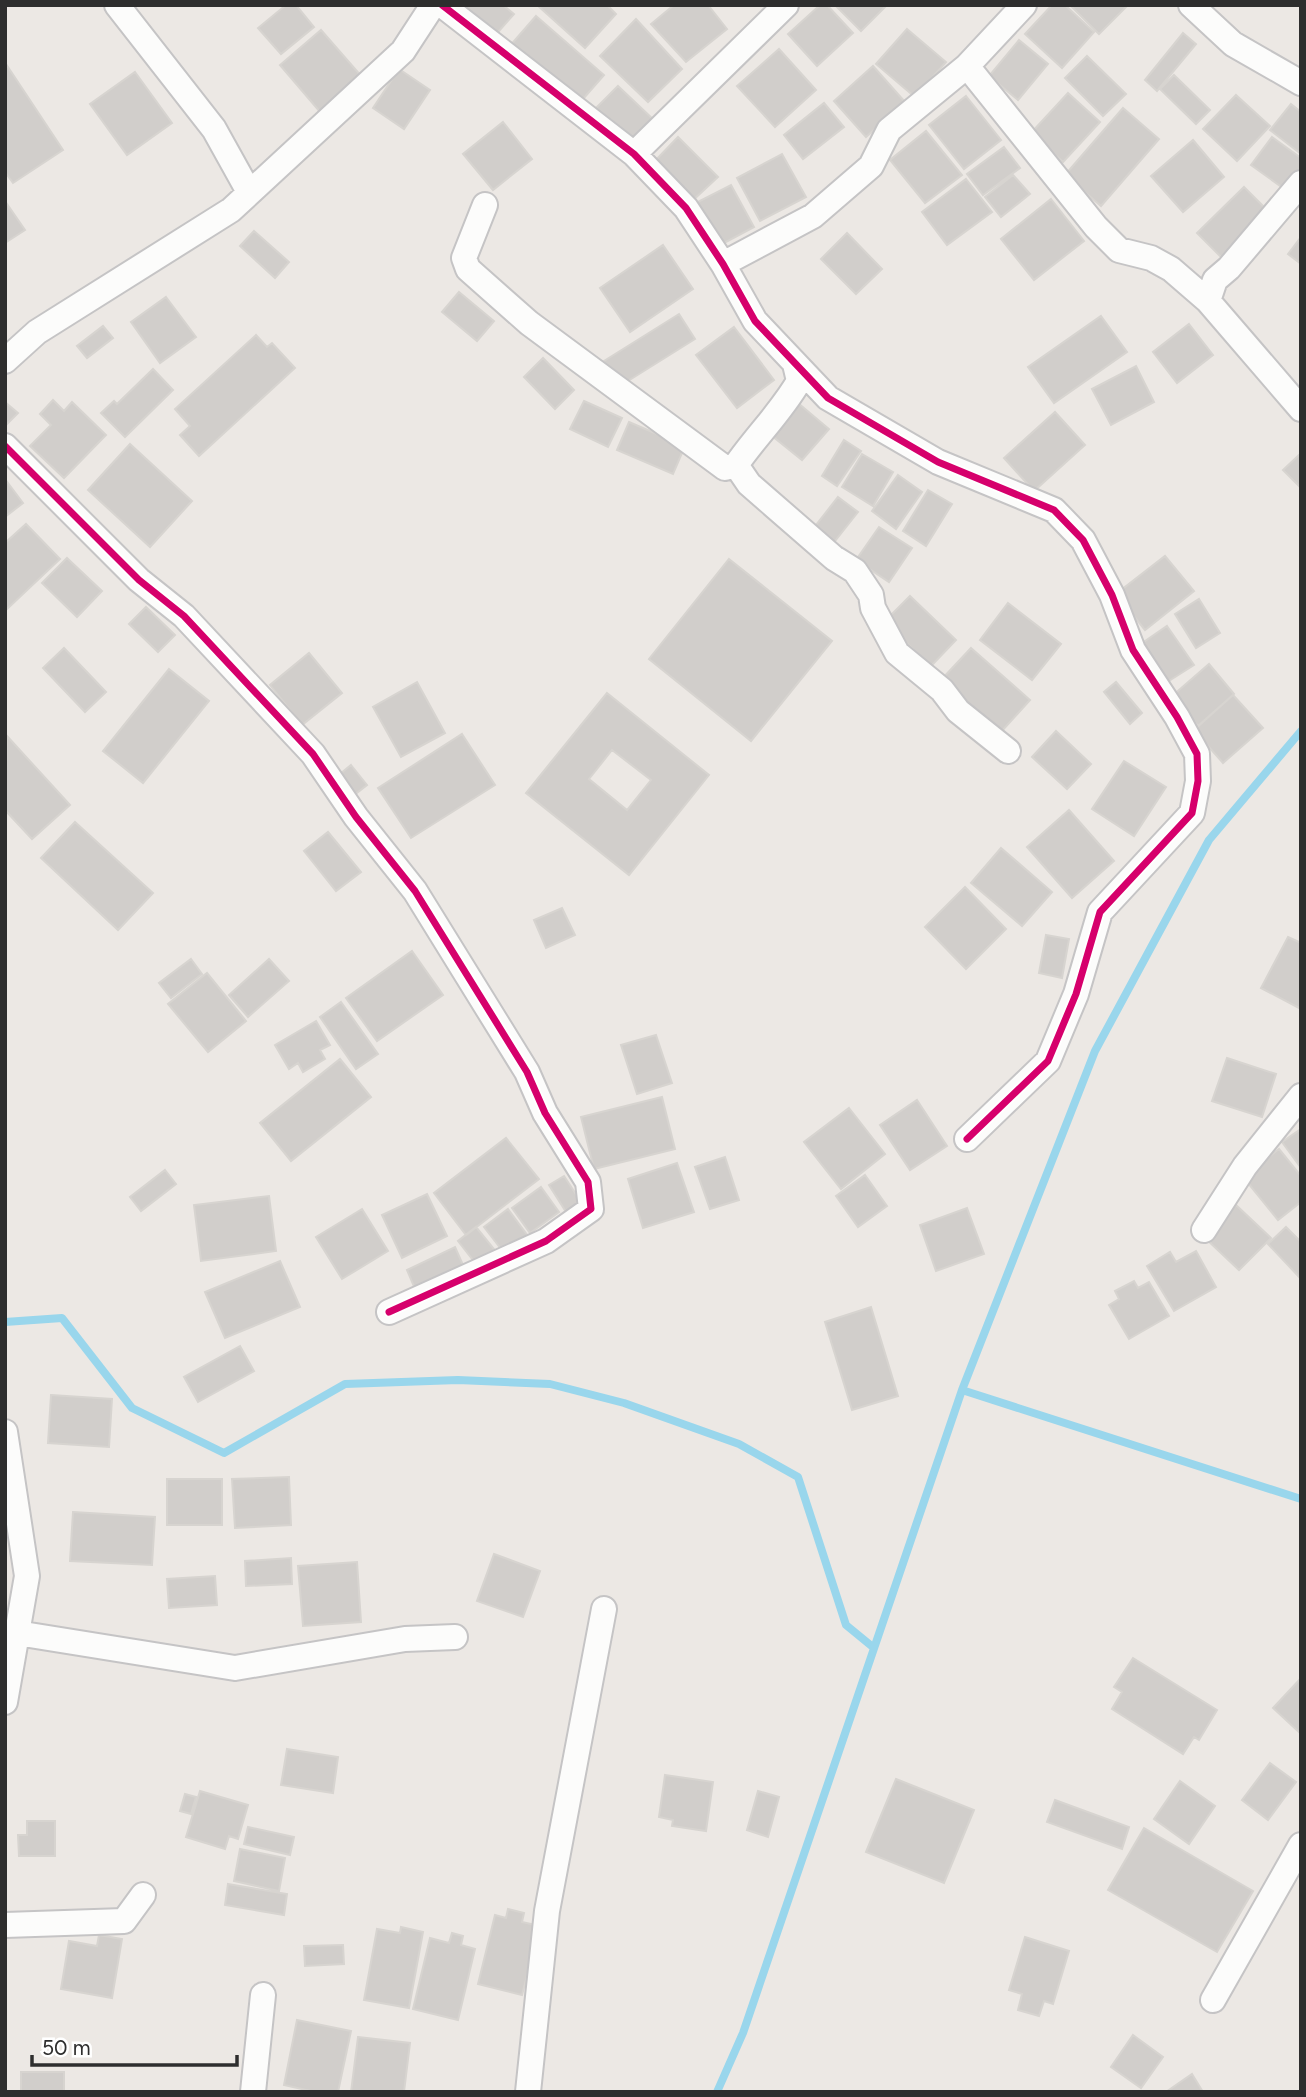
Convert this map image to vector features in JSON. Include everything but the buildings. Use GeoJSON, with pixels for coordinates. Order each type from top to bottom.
{"type":"FeatureCollection","features":[{"type":"Feature","properties":{"kind":"street"},"geometry":{"type":"LineString","coordinates":[[117,5],[214,129],[249,192]]}},
{"type":"Feature","properties":{"kind":"street"},"geometry":{"type":"LineString","coordinates":[[5,361],[37,332],[231,210],[403,51],[433,5]]}},
{"type":"Feature","properties":{"kind":"street"},"geometry":{"type":"LineString","coordinates":[[442,5],[634,154],[686,208],[723,264],[755,321],[828,398],[938,462],[1054,510],[1083,540],[1112,595],[1133,650],[1177,716],[1197,754],[1198,781],[1192,813],[1100,912],[1076,994],[1048,1061],[967,1139]]}},
{"type":"Feature","properties":{"kind":"street"},"geometry":{"type":"LineString","coordinates":[[634,154],[786,5]]}},
{"type":"Feature","properties":{"kind":"street"},"geometry":{"type":"LineString","coordinates":[[723,264],[813,216],[871,166],[889,130],[967,66],[1024,5]]}},
{"type":"Feature","properties":{"kind":"street"},"geometry":{"type":"LineString","coordinates":[[1191,5],[1233,44],[1301,83]]}},
{"type":"Feature","properties":{"kind":"street"},"geometry":{"type":"LineString","coordinates":[[967,66],[1096,227],[1119,250],[1152,258],[1171,268],[1208,301],[1301,408]]}},
{"type":"Feature","properties":{"kind":"street"},"geometry":{"type":"LineString","coordinates":[[1208,301],[1214,280],[1229,268],[1301,183]]}},
{"type":"Feature","properties":{"kind":"street"},"geometry":{"type":"LineString","coordinates":[[485,205],[464,258],[467,269],[529,323],[725,468],[736,466],[799,382],[795,364]]}},
{"type":"Feature","properties":{"kind":"street"},"geometry":{"type":"LineString","coordinates":[[5,446],[139,580],[184,616],[239,678],[313,754],[356,817],[415,891],[527,1072],[545,1113],[588,1182],[591,1209],[546,1241],[389,1312]]}},
{"type":"Feature","properties":{"kind":"street"},"geometry":{"type":"LineString","coordinates":[[736,466],[749,484],[834,558],[855,570],[871,595],[873,608],[897,653],[1008,751]]}},
{"type":"Feature","properties":{"kind":"street"},"geometry":{"type":"LineString","coordinates":[[1204,1230],[1245,1166],[1301,1096]]}},
{"type":"Feature","properties":{"kind":"street"},"geometry":{"type":"LineString","coordinates":[[5,1432],[27,1576],[5,1702]]}},
{"type":"Feature","properties":{"kind":"street"},"geometry":{"type":"LineString","coordinates":[[528,2092],[547,1911],[604,1609]]}},
{"type":"Feature","properties":{"kind":"street"},"geometry":{"type":"LineString","coordinates":[[17,1633],[235,1668],[405,1639],[455,1637]]}},
{"type":"Feature","properties":{"kind":"street"},"geometry":{"type":"LineString","coordinates":[[1213,2000],[1301,1845]]}},
{"type":"Feature","properties":{"kind":"street"},"geometry":{"type":"LineString","coordinates":[[5,1925],[124,1921],[143,1895]]}},
{"type":"Feature","properties":{"kind":"street"},"geometry":{"type":"LineString","coordinates":[[253,2092],[263,1996]]}},
{"type":"Feature","properties":{"kind":"waterway"},"geometry":{"type":"LineString","coordinates":[[717,2092],[743,2033],[962,1390],[1095,1051],[1209,840],[1301,731]]}},
{"type":"Feature","properties":{"kind":"waterway"},"geometry":{"type":"LineString","coordinates":[[5,1322],[62,1318],[132,1408],[224,1453],[345,1384],[458,1380],[550,1384],[624,1403],[739,1444],[798,1477],[846,1625],[874,1648]]}},
{"type":"Feature","properties":{"kind":"waterway"},"geometry":{"type":"LineString","coordinates":[[962,1390],[1301,1499]]}},
{"type":"Feature","properties":{"kind":"cycle path"},"geometry":{"type":"LineString","coordinates":[[442,5],[634,154],[686,208],[723,264],[755,321],[828,398],[938,462],[1054,510],[1083,540],[1112,595],[1133,650],[1177,717],[1197,754],[1198,781],[1192,813],[1100,912],[1076,994],[1048,1061],[967,1139]]}},
{"type":"Feature","properties":{"kind":"cycle path"},"geometry":{"type":"LineString","coordinates":[[5,446],[139,580],[184,616],[313,754],[356,817],[415,891],[527,1072],[545,1113],[588,1182],[591,1209],[546,1241],[389,1312]]}}]}
